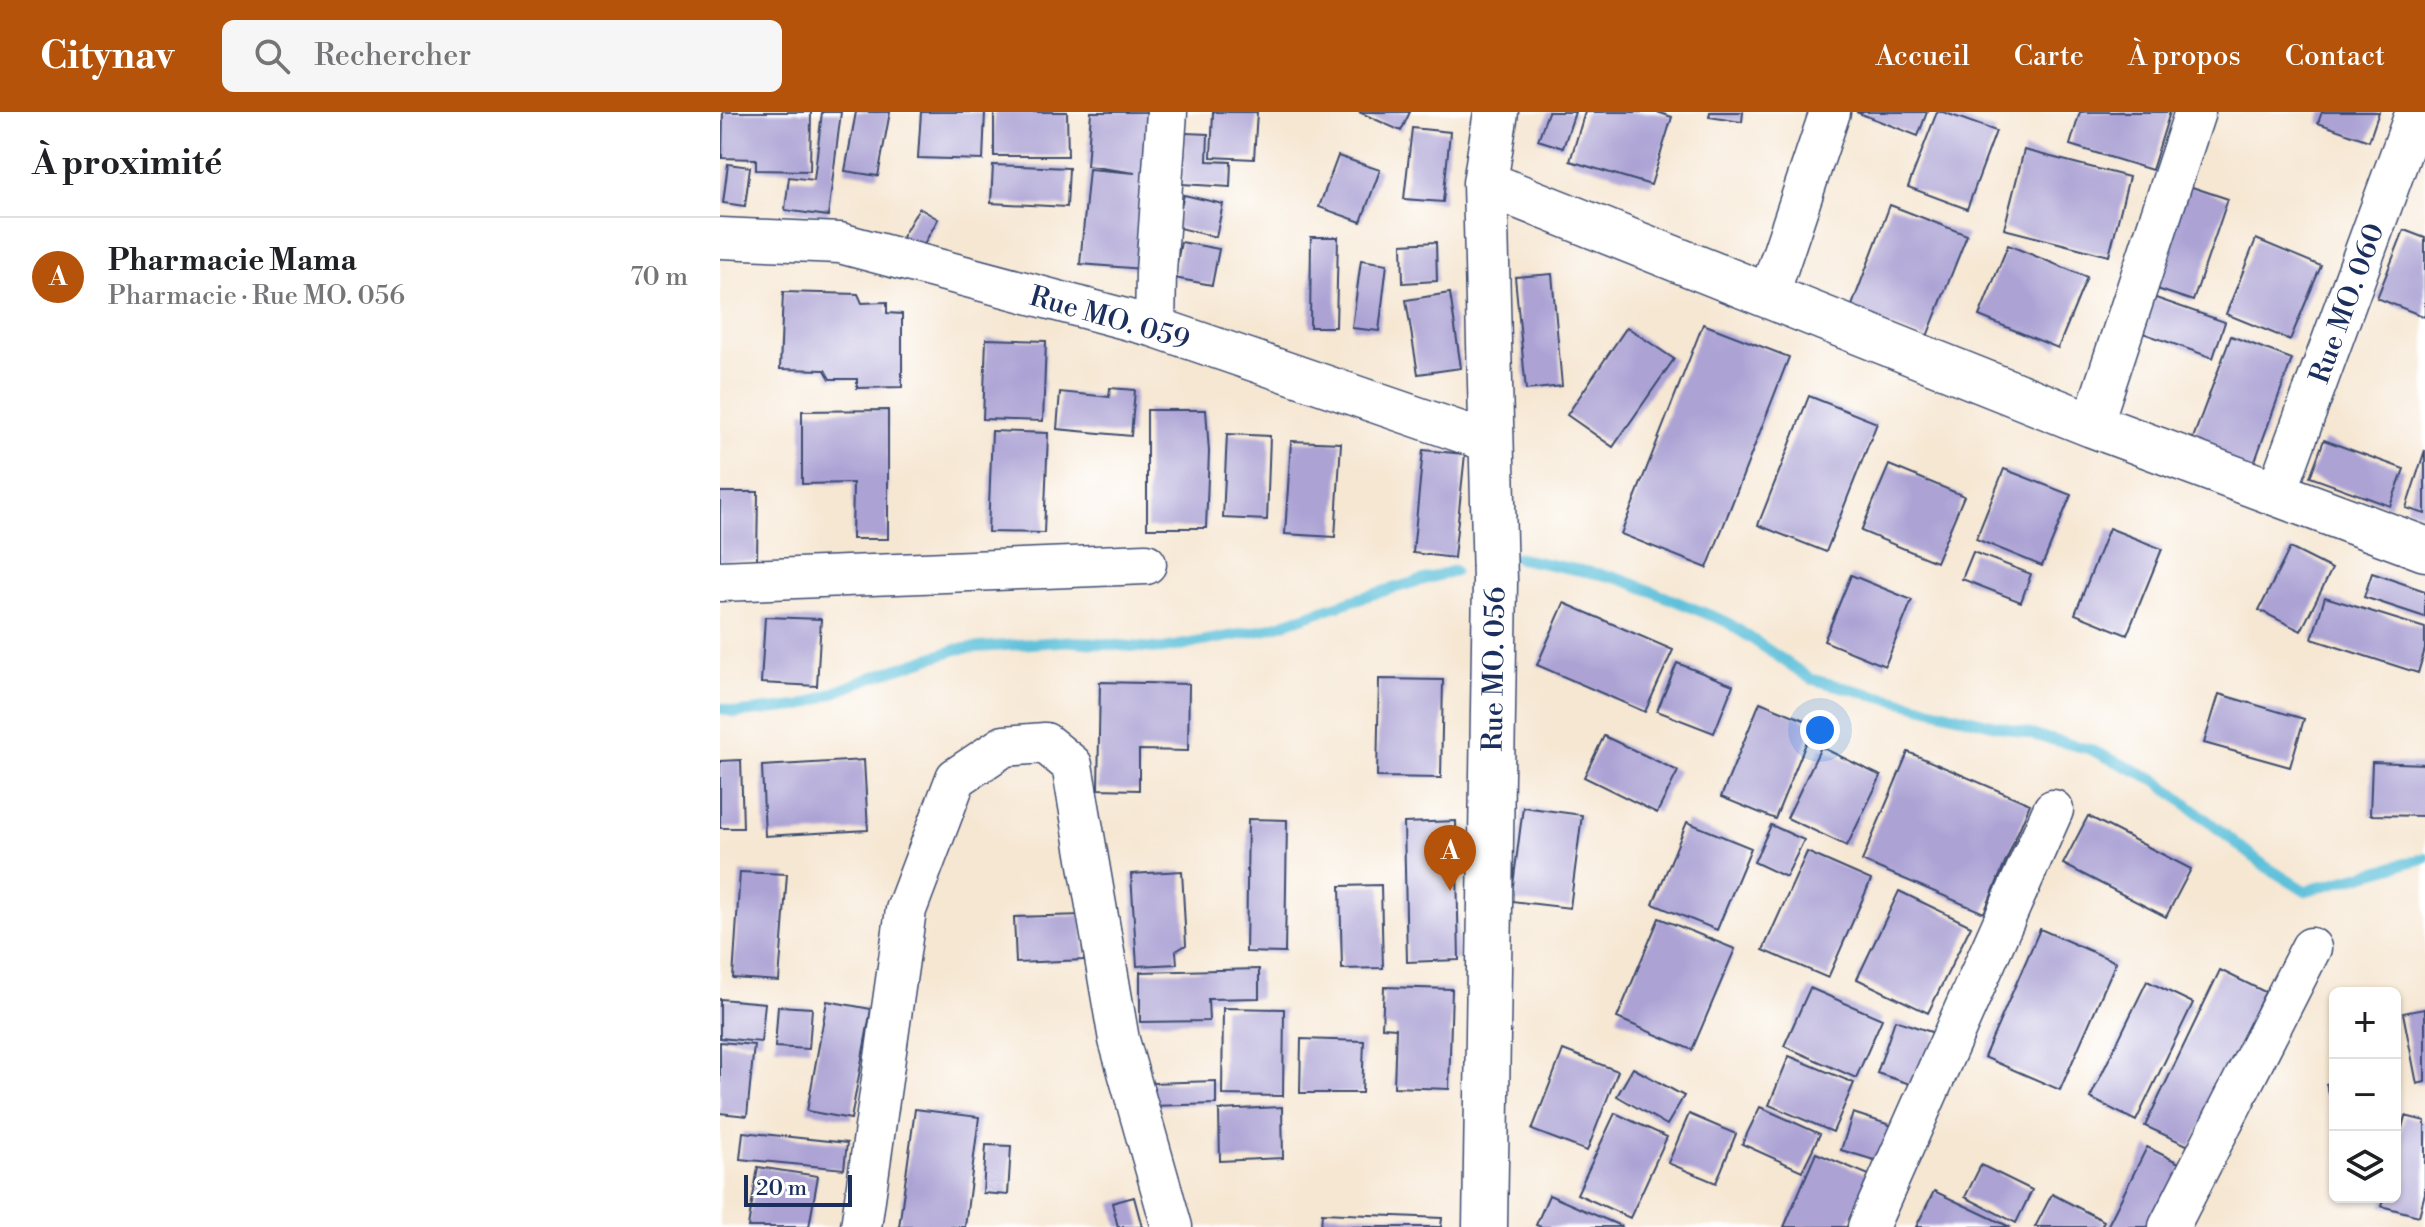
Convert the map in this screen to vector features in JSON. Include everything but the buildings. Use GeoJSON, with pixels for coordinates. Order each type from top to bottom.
{"type":"FeatureCollection","features":[{"type":"Feature","properties":{"kind":"street"},"geometry":{"type":"LineString","coordinates":[[1155,327],[1167,112]]}},
{"type":"Feature","properties":{"kind":"street","name":"Rue MO. 056"},"geometry":{"type":"LineString","coordinates":[[1485,1227],[1495,581],[1485,183],[1496,112]]}},
{"type":"Feature","properties":{"kind":"street"},"geometry":{"type":"LineString","coordinates":[[1768,297],[1830,112]]}},
{"type":"Feature","properties":{"kind":"street"},"geometry":{"type":"LineString","coordinates":[[2092,425],[2195,112]]}},
{"type":"Feature","properties":{"kind":"street","name":"Rue MO. 060"},"geometry":{"type":"LineString","coordinates":[[2276,494],[2416,112]]}},
{"type":"Feature","properties":{"kind":"street"},"geometry":{"type":"LineString","coordinates":[[1485,183],[2092,425],[2425,549]]}},
{"type":"Feature","properties":{"kind":"street","name":"Rue MO. 059"},"geometry":{"type":"LineString","coordinates":[[720,238],[840,243],[1155,327],[1490,442]]}},
{"type":"Feature","properties":{"kind":"street"},"geometry":{"type":"LineString","coordinates":[[720,581],[1146,564]]}},
{"type":"Feature","properties":{"kind":"street"},"geometry":{"type":"LineString","coordinates":[[861,1227],[906,910],[956,778],[1004,746],[1045,743],[1072,765],[1119,1040],[1172,1227]]}},
{"type":"Feature","properties":{"kind":"street"},"geometry":{"type":"LineString","coordinates":[[1868,1227],[2053,810]]}},
{"type":"Feature","properties":{"kind":"street"},"geometry":{"type":"LineString","coordinates":[[2169,1227],[2311,948]]}},
{"type":"Feature","properties":{"kind":"waterway"},"geometry":{"type":"LineString","coordinates":[[1517,558],[1619,578],[1727,622],[1811,679],[2089,749],[2156,780],[2265,866],[2305,891],[2425,858]]}},
{"type":"Feature","properties":{"kind":"waterway"},"geometry":{"type":"LineString","coordinates":[[720,708],[736,713],[801,706],[872,677],[958,649],[1067,641],[1161,649],[1264,630],[1454,571]]}},
{"type":"Feature","properties":{"kind":"place","name":"Pharmacie Mama"},"geometry":{"type":"Point","coordinates":[1450,891]}}]}
